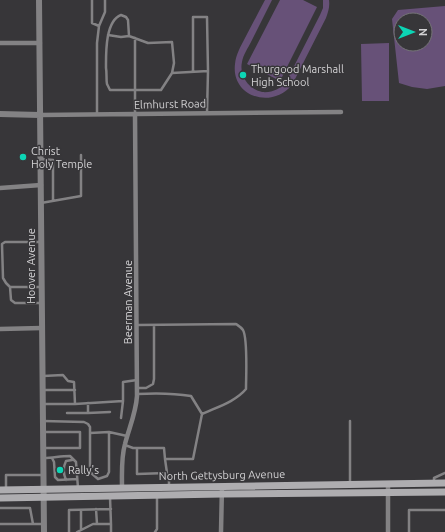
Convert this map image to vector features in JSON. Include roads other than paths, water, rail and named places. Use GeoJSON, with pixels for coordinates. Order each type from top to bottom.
{"type":"FeatureCollection","features":[{"type":"Feature","properties":{"kind":"main road","name":"North Gettysburg Avenue"},"geometry":{"type":"LineString","coordinates":[[3,490],[445,483]]}},
{"type":"Feature","properties":{"kind":"main road","name":"North Gettysburg Avenue"},"geometry":{"type":"LineString","coordinates":[[0,498],[445,492]]}},
{"type":"Feature","properties":{"kind":"street","name":"Hoover Avenue"},"geometry":{"type":"LineString","coordinates":[[40,0],[41,304],[44,532]]}},
{"type":"Feature","properties":{"kind":"street"},"geometry":{"type":"LineString","coordinates":[[0,43],[40,43]]}},
{"type":"Feature","properties":{"kind":"street","name":"Elmhurst Road"},"geometry":{"type":"LineString","coordinates":[[0,114],[40,115],[341,112]]}},
{"type":"Feature","properties":{"kind":"street","name":"Beerman Avenue"},"geometry":{"type":"LineString","coordinates":[[122,488],[124,445],[136,408],[137,394],[135,114]]}},
{"type":"Feature","properties":{"kind":"street"},"geometry":{"type":"LineString","coordinates":[[0,188],[41,185]]}},
{"type":"Feature","properties":{"kind":"street"},"geometry":{"type":"LineString","coordinates":[[0,329],[42,328]]}},
{"type":"Feature","properties":{"kind":"street"},"geometry":{"type":"LineString","coordinates":[[388,484],[388,532]]}},
{"type":"Feature","properties":{"kind":"street"},"geometry":{"type":"LineString","coordinates":[[220,532],[222,486]]}},
{"type":"Feature","properties":{"kind":"lane"},"geometry":{"type":"LineString","coordinates":[[92,0],[92,23],[99,26]]}},
{"type":"Feature","properties":{"kind":"lane"},"geometry":{"type":"LineString","coordinates":[[96,114],[96,44],[99,26],[105,12],[105,0]]}},
{"type":"Feature","properties":{"kind":"lane"},"geometry":{"type":"LineString","coordinates":[[108,35],[129,36],[148,43],[172,42],[174,63],[172,73],[161,90],[110,90],[107,84],[106,49],[108,35],[112,24],[118,16],[121,15],[126,17],[128,20],[129,36]]}},
{"type":"Feature","properties":{"kind":"lane"},"geometry":{"type":"LineString","coordinates":[[193,72],[193,17],[208,16],[207,113]]}},
{"type":"Feature","properties":{"kind":"lane"},"geometry":{"type":"LineString","coordinates":[[135,38],[135,114]]}},
{"type":"Feature","properties":{"kind":"lane"},"geometry":{"type":"LineString","coordinates":[[172,73],[208,71]]}},
{"type":"Feature","properties":{"kind":"lane"},"geometry":{"type":"LineString","coordinates":[[41,204],[81,196],[81,155]]}},
{"type":"Feature","properties":{"kind":"lane"},"geometry":{"type":"LineString","coordinates":[[41,159],[53,160],[53,201]]}},
{"type":"Feature","properties":{"kind":"lane"},"geometry":{"type":"LineString","coordinates":[[41,242],[5,242],[2,244],[1,256],[3,278],[10,287],[11,300],[15,303],[41,304]]}},
{"type":"Feature","properties":{"kind":"lane"},"geometry":{"type":"LineString","coordinates":[[10,287],[41,286]]}},
{"type":"Feature","properties":{"kind":"lane"},"geometry":{"type":"LineString","coordinates":[[137,325],[236,324],[243,330],[246,342],[246,389],[232,401],[202,414]]}},
{"type":"Feature","properties":{"kind":"lane"},"geometry":{"type":"LineString","coordinates":[[137,388],[146,388],[153,384],[154,325]]}},
{"type":"Feature","properties":{"kind":"lane"},"geometry":{"type":"LineString","coordinates":[[42,376],[63,375],[68,381],[74,382],[75,404]]}},
{"type":"Feature","properties":{"kind":"lane"},"geometry":{"type":"LineString","coordinates":[[121,418],[123,382],[137,380]]}},
{"type":"Feature","properties":{"kind":"lane"},"geometry":{"type":"LineString","coordinates":[[42,390],[75,390]]}},
{"type":"Feature","properties":{"kind":"lane"},"geometry":{"type":"LineString","coordinates":[[137,394],[153,393],[191,396],[202,414],[193,459],[165,459]]}},
{"type":"Feature","properties":{"kind":"lane"},"geometry":{"type":"LineString","coordinates":[[43,404],[123,401]]}},
{"type":"Feature","properties":{"kind":"lane"},"geometry":{"type":"LineString","coordinates":[[88,403],[88,413]]}},
{"type":"Feature","properties":{"kind":"lane"},"geometry":{"type":"LineString","coordinates":[[67,413],[110,412]]}},
{"type":"Feature","properties":{"kind":"lane"},"geometry":{"type":"LineString","coordinates":[[43,421],[84,422],[88,424],[90,427],[90,472],[98,479]]}},
{"type":"Feature","properties":{"kind":"lane"},"geometry":{"type":"LineString","coordinates":[[350,421],[350,485]]}},
{"type":"Feature","properties":{"kind":"lane"},"geometry":{"type":"LineString","coordinates":[[43,432],[80,432],[80,448],[43,448]]}},
{"type":"Feature","properties":{"kind":"lane"},"geometry":{"type":"LineString","coordinates":[[90,432],[109,432],[127,436]]}},
{"type":"Feature","properties":{"kind":"lane"},"geometry":{"type":"LineString","coordinates":[[98,479],[107,476],[109,472],[109,432]]}},
{"type":"Feature","properties":{"kind":"lane"},"geometry":{"type":"LineString","coordinates":[[124,445],[137,448],[164,448],[169,480],[169,495]]}},
{"type":"Feature","properties":{"kind":"lane"},"geometry":{"type":"LineString","coordinates":[[137,448],[137,474],[167,473]]}},
{"type":"Feature","properties":{"kind":"lane"},"geometry":{"type":"LineString","coordinates":[[43,458],[70,456],[76,462],[78,488]]}},
{"type":"Feature","properties":{"kind":"lane"},"geometry":{"type":"LineString","coordinates":[[52,458],[54,462],[55,477],[58,480],[77,479]]}},
{"type":"Feature","properties":{"kind":"lane"},"geometry":{"type":"LineString","coordinates":[[66,480],[64,468],[66,461],[73,460]]}},
{"type":"Feature","properties":{"kind":"lane"},"geometry":{"type":"LineString","coordinates":[[434,484],[434,478],[445,473]]}},
{"type":"Feature","properties":{"kind":"lane"},"geometry":{"type":"LineString","coordinates":[[3,490],[6,475],[44,475]]}},
{"type":"Feature","properties":{"kind":"lane"},"geometry":{"type":"LineString","coordinates":[[97,488],[98,479]]}},
{"type":"Feature","properties":{"kind":"lane"},"geometry":{"type":"LineString","coordinates":[[155,532],[157,530],[157,487]]}},
{"type":"Feature","properties":{"kind":"lane"},"geometry":{"type":"LineString","coordinates":[[110,496],[111,532]]}},
{"type":"Feature","properties":{"kind":"lane"},"geometry":{"type":"LineString","coordinates":[[0,508],[30,508],[33,524]]}},
{"type":"Feature","properties":{"kind":"lane"},"geometry":{"type":"LineString","coordinates":[[96,509],[96,524]]}},
{"type":"Feature","properties":{"kind":"lane"},"geometry":{"type":"LineString","coordinates":[[69,532],[69,510],[110,509]]}},
{"type":"Feature","properties":{"kind":"lane"},"geometry":{"type":"LineString","coordinates":[[81,510],[81,531]]}},
{"type":"Feature","properties":{"kind":"lane"},"geometry":{"type":"LineString","coordinates":[[409,532],[409,510],[445,510]]}},
{"type":"Feature","properties":{"kind":"lane"},"geometry":{"type":"LineString","coordinates":[[0,524],[44,524]]}},
{"type":"Feature","properties":{"kind":"lane"},"geometry":{"type":"LineString","coordinates":[[77,532],[93,524],[111,524]]}},
{"type":"Feature","properties":{"kind":"place","name":"Thurgood Marshall High School"},"geometry":{"type":"Point","coordinates":[243,75]}},
{"type":"Feature","properties":{"kind":"place","name":"Christ Holy Temple"},"geometry":{"type":"Point","coordinates":[23,157]}},
{"type":"Feature","properties":{"kind":"place","name":"Rally's"},"geometry":{"type":"Point","coordinates":[60,470]}}]}
